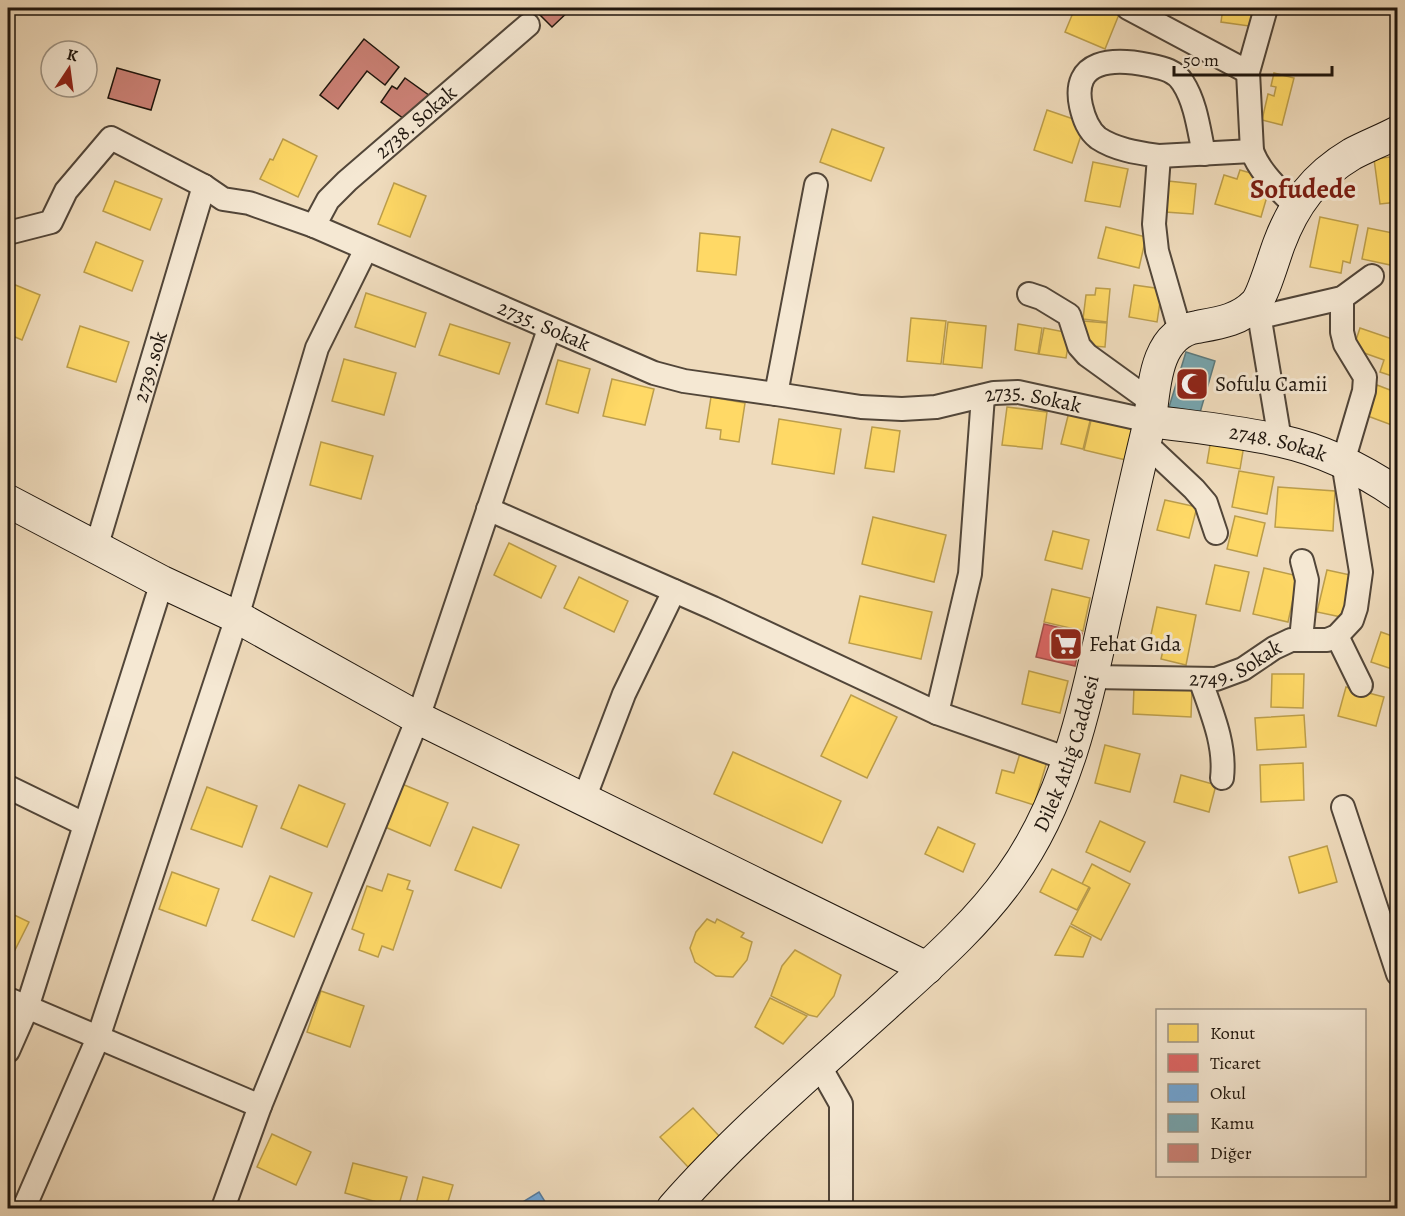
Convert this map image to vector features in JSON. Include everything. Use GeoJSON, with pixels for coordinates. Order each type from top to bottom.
{"type":"FeatureCollection","features":[{"type":"Feature","properties":{"kind":"main road"},"geometry":{"type":"LineString","coordinates":[[1180,331],[1228,321],[1243,313],[1258,310],[1287,222],[1302,196],[1330,169],[1353,154],[1398,132]]}},
{"type":"Feature","properties":{"kind":"main road","name":"Dilek Atlığ Caddesi"},"geometry":{"type":"LineString","coordinates":[[682,1204],[715,1162],[927,968],[992,902],[1031,846],[1048,814],[1068,759],[1092,677],[1149,422],[1161,357],[1180,331]]}},
{"type":"Feature","properties":{"kind":"main road","name":"2748. Sokak"},"geometry":{"type":"LineString","coordinates":[[1149,422],[1280,440],[1308,448],[1342,462],[1398,494]]}},
{"type":"Feature","properties":{"kind":"main road"},"geometry":{"type":"LineString","coordinates":[[8,501],[162,582],[237,617],[418,718],[927,968]]}},
{"type":"Feature","properties":{"kind":"street"},"geometry":{"type":"LineString","coordinates":[[1266,8],[1248,72],[1252,151],[1264,172],[1296,207]]}},
{"type":"Feature","properties":{"kind":"street"},"geometry":{"type":"LineString","coordinates":[[1138,10],[1248,72]]}},
{"type":"Feature","properties":{"kind":"street","name":"2738. Sokak"},"geometry":{"type":"LineString","coordinates":[[314,226],[328,200],[347,181],[528,25]]}},
{"type":"Feature","properties":{"kind":"street"},"geometry":{"type":"LineString","coordinates":[[1204,154],[1191,102],[1184,84],[1176,74],[1162,68],[1129,61],[1110,61],[1094,67],[1082,78],[1078,92],[1087,125],[1098,137],[1113,146],[1159,156],[1204,154],[1252,151]]}},
{"type":"Feature","properties":{"kind":"street","name":"2735. Sokak"},"geometry":{"type":"LineString","coordinates":[[8,233],[51,222],[66,191],[111,138],[204,186],[224,199],[249,203],[314,226],[654,374],[684,381],[861,406],[902,409],[936,407],[994,393],[1018,392],[1149,422]]}},
{"type":"Feature","properties":{"kind":"street"},"geometry":{"type":"LineString","coordinates":[[1159,156],[1154,224],[1157,251],[1180,331]]}},
{"type":"Feature","properties":{"kind":"street"},"geometry":{"type":"LineString","coordinates":[[776,394],[816,185]]}},
{"type":"Feature","properties":{"kind":"street","name":"2739.sok"},"geometry":{"type":"LineString","coordinates":[[96,548],[204,186]]}},
{"type":"Feature","properties":{"kind":"street"},"geometry":{"type":"LineString","coordinates":[[24,1209],[98,1038],[237,617],[317,348],[366,249]]}},
{"type":"Feature","properties":{"kind":"street"},"geometry":{"type":"LineString","coordinates":[[1280,440],[1258,310],[1342,298],[1372,276]]}},
{"type":"Feature","properties":{"kind":"street"},"geometry":{"type":"LineString","coordinates":[[1029,294],[1041,298],[1069,315],[1079,346],[1149,422],[1206,503],[1216,533]]}},
{"type":"Feature","properties":{"kind":"street"},"geometry":{"type":"LineString","coordinates":[[1342,298],[1342,332],[1345,344],[1365,377],[1361,400],[1342,462],[1361,572],[1356,608],[1348,625],[1337,636],[1361,685]]}},
{"type":"Feature","properties":{"kind":"street"},"geometry":{"type":"LineString","coordinates":[[223,1209],[260,1106],[418,718],[549,329]]}},
{"type":"Feature","properties":{"kind":"street"},"geometry":{"type":"LineString","coordinates":[[938,712],[970,574],[983,396]]}},
{"type":"Feature","properties":{"kind":"street"},"geometry":{"type":"LineString","coordinates":[[488,509],[938,712],[1068,759]]}},
{"type":"Feature","properties":{"kind":"street"},"geometry":{"type":"LineString","coordinates":[[1301,639],[1307,580],[1302,561]]}},
{"type":"Feature","properties":{"kind":"street"},"geometry":{"type":"LineString","coordinates":[[8,1051],[17,1003],[84,824],[162,582]]}},
{"type":"Feature","properties":{"kind":"street"},"geometry":{"type":"LineString","coordinates":[[584,799],[624,694],[674,591]]}},
{"type":"Feature","properties":{"kind":"street","name":"2749. Sokak"},"geometry":{"type":"LineString","coordinates":[[1092,677],[1216,679],[1243,669],[1274,648],[1291,640],[1327,640],[1337,636]]}},
{"type":"Feature","properties":{"kind":"street"},"geometry":{"type":"LineString","coordinates":[[1200,679],[1222,747],[1224,763],[1222,778]]}},
{"type":"Feature","properties":{"kind":"street"},"geometry":{"type":"LineString","coordinates":[[8,787],[84,824]]}},
{"type":"Feature","properties":{"kind":"street"},"geometry":{"type":"LineString","coordinates":[[1343,807],[1398,974]]}},
{"type":"Feature","properties":{"kind":"street"},"geometry":{"type":"LineString","coordinates":[[17,1003],[260,1106]]}},
{"type":"Feature","properties":{"kind":"street"},"geometry":{"type":"LineString","coordinates":[[819,1065],[841,1104],[841,1209]]}},
{"type":"Feature","properties":{"kind":"building: Konut"},"geometry":{"type":"Polygon","coordinates":[[[1075,8],[1108,8],[1120,12],[1105,49],[1065,32],[1075,8]]]}},
{"type":"Feature","properties":{"kind":"building: Konut"},"geometry":{"type":"Polygon","coordinates":[[[1223,8],[1258,8],[1256,27],[1221,22],[1223,8]]]}},
{"type":"Feature","properties":{"kind":"building: Konut"},"geometry":{"type":"Polygon","coordinates":[[[1274,73],[1294,78],[1282,125],[1262,120],[1268,94],[1274,96],[1276,87],[1271,86],[1274,73]]]}},
{"type":"Feature","properties":{"kind":"building: Konut"},"geometry":{"type":"Polygon","coordinates":[[[1047,110],[1085,123],[1072,163],[1034,150],[1047,110]]]}},
{"type":"Feature","properties":{"kind":"building: Konut"},"geometry":{"type":"Polygon","coordinates":[[[832,129],[884,148],[871,181],[820,162],[832,129]]]}},
{"type":"Feature","properties":{"kind":"building: Konut"},"geometry":{"type":"Polygon","coordinates":[[[283,139],[317,156],[298,197],[260,179],[283,139]]]}},
{"type":"Feature","properties":{"kind":"building: Konut"},"geometry":{"type":"Polygon","coordinates":[[[1398,156],[1398,202],[1380,204],[1374,159],[1398,156]]]}},
{"type":"Feature","properties":{"kind":"building: Konut"},"geometry":{"type":"Polygon","coordinates":[[[1093,162],[1128,169],[1120,207],[1085,201],[1093,162]]]}},
{"type":"Feature","properties":{"kind":"building: Konut"},"geometry":{"type":"Polygon","coordinates":[[[1240,170],[1258,175],[1256,183],[1270,186],[1261,217],[1215,204],[1224,175],[1237,179],[1240,170]]]}},
{"type":"Feature","properties":{"kind":"building: Konut"},"geometry":{"type":"Polygon","coordinates":[[[115,181],[162,199],[150,230],[103,211],[115,181]]]}},
{"type":"Feature","properties":{"kind":"building: Konut"},"geometry":{"type":"Polygon","coordinates":[[[1168,181],[1196,184],[1193,214],[1165,212],[1168,181]]]}},
{"type":"Feature","properties":{"kind":"building: Konut"},"geometry":{"type":"Polygon","coordinates":[[[394,183],[426,196],[410,237],[378,224],[394,183]]]}},
{"type":"Feature","properties":{"kind":"building: Konut"},"geometry":{"type":"Polygon","coordinates":[[[1320,217],[1358,225],[1350,263],[1343,261],[1341,273],[1310,267],[1320,217]]]}},
{"type":"Feature","properties":{"kind":"building: Konut"},"geometry":{"type":"Polygon","coordinates":[[[1106,227],[1146,237],[1139,268],[1098,258],[1106,227]]]}},
{"type":"Feature","properties":{"kind":"building: Konut"},"geometry":{"type":"Polygon","coordinates":[[[1368,228],[1398,234],[1395,266],[1362,259],[1368,228]]]}},
{"type":"Feature","properties":{"kind":"building: Konut"},"geometry":{"type":"Polygon","coordinates":[[[700,233],[740,237],[736,275],[697,271],[700,233]]]}},
{"type":"Feature","properties":{"kind":"building: Konut"},"geometry":{"type":"Polygon","coordinates":[[[96,242],[143,261],[132,291],[84,272],[96,242]]]}},
{"type":"Feature","properties":{"kind":"building: Konut"},"geometry":{"type":"Polygon","coordinates":[[[8,282],[40,295],[22,340],[8,334],[8,282]]]}},
{"type":"Feature","properties":{"kind":"building: Konut"},"geometry":{"type":"Polygon","coordinates":[[[1134,285],[1162,289],[1157,322],[1129,317],[1134,285]]]}},
{"type":"Feature","properties":{"kind":"building: Konut"},"geometry":{"type":"Polygon","coordinates":[[[1096,288],[1110,289],[1107,322],[1083,319],[1086,295],[1095,295],[1096,288]]]}},
{"type":"Feature","properties":{"kind":"building: Konut"},"geometry":{"type":"Polygon","coordinates":[[[366,293],[426,313],[415,347],[355,327],[366,293]]]}},
{"type":"Feature","properties":{"kind":"building: Konut"},"geometry":{"type":"Polygon","coordinates":[[[911,318],[946,321],[941,364],[907,361],[911,318]]]}},
{"type":"Feature","properties":{"kind":"building: Konut"},"geometry":{"type":"Polygon","coordinates":[[[1083,321],[1107,323],[1105,347],[1081,345],[1083,321]]]}},
{"type":"Feature","properties":{"kind":"building: Konut"},"geometry":{"type":"Polygon","coordinates":[[[948,322],[986,326],[982,368],[943,364],[948,322]]]}},
{"type":"Feature","properties":{"kind":"building: Konut"},"geometry":{"type":"Polygon","coordinates":[[[450,324],[510,343],[499,374],[439,355],[450,324]]]}},
{"type":"Feature","properties":{"kind":"building: Konut"},"geometry":{"type":"Polygon","coordinates":[[[1018,324],[1042,328],[1038,354],[1015,350],[1018,324]]]}},
{"type":"Feature","properties":{"kind":"building: Konut"},"geometry":{"type":"Polygon","coordinates":[[[80,326],[129,342],[116,382],[67,367],[80,326]]]}},
{"type":"Feature","properties":{"kind":"building: Konut"},"geometry":{"type":"Polygon","coordinates":[[[1044,328],[1070,333],[1066,358],[1039,354],[1044,328]]]}},
{"type":"Feature","properties":{"kind":"building: Konut"},"geometry":{"type":"Polygon","coordinates":[[[1360,328],[1398,341],[1398,378],[1380,372],[1384,360],[1353,349],[1360,328]]]}},
{"type":"Feature","properties":{"kind":"building: Konut"},"geometry":{"type":"Polygon","coordinates":[[[344,359],[396,373],[384,415],[332,401],[344,359]]]}},
{"type":"Feature","properties":{"kind":"building: Konut"},"geometry":{"type":"Polygon","coordinates":[[[558,360],[590,369],[578,413],[546,404],[558,360]]]}},
{"type":"Feature","properties":{"kind":"building: Konut"},"geometry":{"type":"Polygon","coordinates":[[[612,379],[654,389],[645,425],[603,416],[612,379]]]}},
{"type":"Feature","properties":{"kind":"building: Konut"},"geometry":{"type":"Polygon","coordinates":[[[1377,385],[1398,393],[1397,427],[1365,415],[1377,385]]]}},
{"type":"Feature","properties":{"kind":"building: Konut"},"geometry":{"type":"Polygon","coordinates":[[[711,397],[745,403],[739,442],[720,439],[721,430],[706,428],[711,397]]]}},
{"type":"Feature","properties":{"kind":"building: Konut"},"geometry":{"type":"Polygon","coordinates":[[[1007,407],[1047,412],[1042,449],[1002,445],[1007,407]]]}},
{"type":"Feature","properties":{"kind":"building: Konut"},"geometry":{"type":"Polygon","coordinates":[[[1069,412],[1091,417],[1083,449],[1061,444],[1069,412]]]}},
{"type":"Feature","properties":{"kind":"building: Konut"},"geometry":{"type":"Polygon","coordinates":[[[1092,416],[1134,427],[1126,460],[1084,450],[1092,416]]]}},
{"type":"Feature","properties":{"kind":"building: Konut"},"geometry":{"type":"Polygon","coordinates":[[[779,419],[841,429],[834,474],[772,464],[779,419]]]}},
{"type":"Feature","properties":{"kind":"building: Konut"},"geometry":{"type":"Polygon","coordinates":[[[872,427],[900,431],[894,472],[865,468],[872,427]]]}},
{"type":"Feature","properties":{"kind":"building: Konut"},"geometry":{"type":"Polygon","coordinates":[[[1211,439],[1244,445],[1240,469],[1207,463],[1211,439]]]}},
{"type":"Feature","properties":{"kind":"building: Konut"},"geometry":{"type":"Polygon","coordinates":[[[321,442],[373,456],[361,499],[310,485],[321,442]]]}},
{"type":"Feature","properties":{"kind":"building: Konut"},"geometry":{"type":"Polygon","coordinates":[[[1239,471],[1274,477],[1267,514],[1232,507],[1239,471]]]}},
{"type":"Feature","properties":{"kind":"building: Konut"},"geometry":{"type":"Polygon","coordinates":[[[1278,487],[1335,491],[1333,531],[1275,527],[1278,487]]]}},
{"type":"Feature","properties":{"kind":"building: Konut"},"geometry":{"type":"Polygon","coordinates":[[[1165,500],[1197,507],[1189,538],[1157,530],[1165,500]]]}},
{"type":"Feature","properties":{"kind":"building: Konut"},"geometry":{"type":"Polygon","coordinates":[[[1235,516],[1265,523],[1257,556],[1227,549],[1235,516]]]}},
{"type":"Feature","properties":{"kind":"building: Konut"},"geometry":{"type":"Polygon","coordinates":[[[873,517],[946,535],[934,582],[862,564],[873,517]]]}},
{"type":"Feature","properties":{"kind":"building: Konut"},"geometry":{"type":"Polygon","coordinates":[[[1053,531],[1089,540],[1082,569],[1045,560],[1053,531]]]}},
{"type":"Feature","properties":{"kind":"building: Konut"},"geometry":{"type":"Polygon","coordinates":[[[509,543],[556,566],[541,598],[494,575],[509,543]]]}},
{"type":"Feature","properties":{"kind":"building: Konut"},"geometry":{"type":"Polygon","coordinates":[[[1215,565],[1249,572],[1240,611],[1206,604],[1215,565]]]}},
{"type":"Feature","properties":{"kind":"building: Konut"},"geometry":{"type":"Polygon","coordinates":[[[1264,568],[1298,576],[1288,622],[1253,614],[1264,568]]]}},
{"type":"Feature","properties":{"kind":"building: Konut"},"geometry":{"type":"Polygon","coordinates":[[[1327,570],[1355,576],[1346,618],[1317,612],[1327,570]]]}},
{"type":"Feature","properties":{"kind":"building: Konut"},"geometry":{"type":"Polygon","coordinates":[[[579,577],[628,601],[614,632],[564,608],[579,577]]]}},
{"type":"Feature","properties":{"kind":"building: Konut"},"geometry":{"type":"Polygon","coordinates":[[[1052,589],[1090,598],[1083,631],[1044,622],[1052,589]]]}},
{"type":"Feature","properties":{"kind":"building: Konut"},"geometry":{"type":"Polygon","coordinates":[[[860,596],[932,612],[921,659],[849,643],[860,596]]]}},
{"type":"Feature","properties":{"kind":"building: Konut"},"geometry":{"type":"Polygon","coordinates":[[[1157,607],[1196,615],[1186,665],[1161,659],[1165,642],[1150,639],[1157,607]]]}},
{"type":"Feature","properties":{"kind":"building: Konut"},"geometry":{"type":"Polygon","coordinates":[[[1381,632],[1398,638],[1398,671],[1371,662],[1381,632]]]}},
{"type":"Feature","properties":{"kind":"building: Konut"},"geometry":{"type":"Polygon","coordinates":[[[1029,671],[1068,681],[1060,713],[1022,704],[1029,671]]]}},
{"type":"Feature","properties":{"kind":"building: Konut"},"geometry":{"type":"Polygon","coordinates":[[[1272,674],[1304,674],[1303,708],[1271,707],[1272,674]]]}},
{"type":"Feature","properties":{"kind":"building: Konut"},"geometry":{"type":"Polygon","coordinates":[[[1134,686],[1192,689],[1191,717],[1133,714],[1134,686]]]}},
{"type":"Feature","properties":{"kind":"building: Konut"},"geometry":{"type":"Polygon","coordinates":[[[1346,687],[1384,697],[1376,726],[1338,716],[1346,687]]]}},
{"type":"Feature","properties":{"kind":"building: Konut"},"geometry":{"type":"Polygon","coordinates":[[[851,695],[897,717],[867,778],[821,756],[851,695]]]}},
{"type":"Feature","properties":{"kind":"building: Konut"},"geometry":{"type":"Polygon","coordinates":[[[1304,715],[1306,747],[1257,750],[1255,718],[1304,715]]]}},
{"type":"Feature","properties":{"kind":"building: Konut"},"geometry":{"type":"Polygon","coordinates":[[[1105,745],[1140,754],[1130,792],[1095,783],[1105,745]]]}},
{"type":"Feature","properties":{"kind":"building: Konut"},"geometry":{"type":"Polygon","coordinates":[[[1021,750],[1048,758],[1034,805],[996,793],[1002,770],[1014,773],[1021,750]]]}},
{"type":"Feature","properties":{"kind":"building: Konut"},"geometry":{"type":"Polygon","coordinates":[[[733,752],[841,801],[822,843],[714,794],[733,752]]]}},
{"type":"Feature","properties":{"kind":"building: Konut"},"geometry":{"type":"Polygon","coordinates":[[[1303,763],[1304,800],[1261,802],[1260,765],[1303,763]]]}},
{"type":"Feature","properties":{"kind":"building: Konut"},"geometry":{"type":"Polygon","coordinates":[[[1181,775],[1216,785],[1209,812],[1174,802],[1181,775]]]}},
{"type":"Feature","properties":{"kind":"building: Konut"},"geometry":{"type":"Polygon","coordinates":[[[402,784],[448,803],[430,846],[385,827],[402,784]]]}},
{"type":"Feature","properties":{"kind":"building: Konut"},"geometry":{"type":"Polygon","coordinates":[[[299,785],[345,804],[327,847],[281,828],[299,785]]]}},
{"type":"Feature","properties":{"kind":"building: Konut"},"geometry":{"type":"Polygon","coordinates":[[[207,787],[257,806],[242,847],[191,829],[207,787]]]}},
{"type":"Feature","properties":{"kind":"building: Konut"},"geometry":{"type":"Polygon","coordinates":[[[1100,821],[1145,842],[1130,872],[1086,852],[1100,821]]]}},
{"type":"Feature","properties":{"kind":"building: Konut"},"geometry":{"type":"Polygon","coordinates":[[[473,827],[519,845],[501,888],[455,870],[473,827]]]}},
{"type":"Feature","properties":{"kind":"building: Konut"},"geometry":{"type":"Polygon","coordinates":[[[938,827],[975,844],[963,872],[925,854],[938,827]]]}},
{"type":"Feature","properties":{"kind":"building: Konut"},"geometry":{"type":"Polygon","coordinates":[[[1327,846],[1337,882],[1299,893],[1289,857],[1327,846]]]}},
{"type":"Feature","properties":{"kind":"building: Konut"},"geometry":{"type":"Polygon","coordinates":[[[1092,864],[1130,884],[1101,940],[1071,924],[1090,888],[1082,884],[1092,864]]]}},
{"type":"Feature","properties":{"kind":"building: Konut"},"geometry":{"type":"Polygon","coordinates":[[[1052,869],[1089,887],[1077,910],[1040,892],[1052,869]]]}},
{"type":"Feature","properties":{"kind":"building: Konut"},"geometry":{"type":"Polygon","coordinates":[[[172,872],[219,889],[206,926],[159,909],[172,872]]]}},
{"type":"Feature","properties":{"kind":"building: Konut"},"geometry":{"type":"Polygon","coordinates":[[[388,874],[410,881],[407,889],[413,891],[393,950],[382,946],[378,957],[359,950],[364,934],[352,929],[367,886],[382,891],[388,874]]]}},
{"type":"Feature","properties":{"kind":"building: Konut"},"geometry":{"type":"Polygon","coordinates":[[[270,876],[312,893],[294,937],[252,920],[270,876]]]}},
{"type":"Feature","properties":{"kind":"building: Konut"},"geometry":{"type":"Polygon","coordinates":[[[8,912],[29,922],[8,964],[8,912]]]}},
{"type":"Feature","properties":{"kind":"building: Konut"},"geometry":{"type":"Polygon","coordinates":[[[707,919],[715,923],[717,919],[744,933],[741,937],[752,942],[747,960],[733,977],[716,976],[695,962],[690,948],[696,932],[707,919]]]}},
{"type":"Feature","properties":{"kind":"building: Konut"},"geometry":{"type":"Polygon","coordinates":[[[1070,926],[1091,937],[1083,957],[1055,955],[1070,926]]]}},
{"type":"Feature","properties":{"kind":"building: Konut"},"geometry":{"type":"Polygon","coordinates":[[[795,950],[841,975],[834,996],[817,1017],[771,996],[782,966],[795,950]]]}},
{"type":"Feature","properties":{"kind":"building: Konut"},"geometry":{"type":"Polygon","coordinates":[[[321,991],[364,1006],[350,1047],[307,1032],[321,991]]]}},
{"type":"Feature","properties":{"kind":"building: Konut"},"geometry":{"type":"Polygon","coordinates":[[[770,998],[807,1016],[783,1044],[755,1027],[770,998]]]}},
{"type":"Feature","properties":{"kind":"building: Konut"},"geometry":{"type":"Polygon","coordinates":[[[693,1108],[720,1137],[688,1167],[660,1137],[693,1108]]]}},
{"type":"Feature","properties":{"kind":"building: Konut"},"geometry":{"type":"Polygon","coordinates":[[[272,1134],[311,1152],[296,1185],[257,1167],[272,1134]]]}},
{"type":"Feature","properties":{"kind":"building: Konut"},"geometry":{"type":"Polygon","coordinates":[[[353,1163],[407,1177],[398,1208],[345,1193],[353,1163]]]}},
{"type":"Feature","properties":{"kind":"building: Konut"},"geometry":{"type":"Polygon","coordinates":[[[423,1177],[453,1185],[446,1208],[415,1208],[423,1177]]]}},
{"type":"Feature","properties":{"kind":"building: Konut"},"geometry":{"type":"Polygon","coordinates":[[[732,1202],[753,1208],[730,1208],[732,1202]]]}},
{"type":"Feature","properties":{"kind":"building: Ticaret"},"geometry":{"type":"Polygon","coordinates":[[[1044,624],[1082,633],[1075,666],[1036,657],[1044,624]]]}},
{"type":"Feature","properties":{"kind":"building: Okul"},"geometry":{"type":"Polygon","coordinates":[[[539,1192],[549,1208],[520,1208],[523,1207],[521,1203],[539,1192]]]}},
{"type":"Feature","properties":{"kind":"building: Kamu","name":"Sofulu Camii"},"geometry":{"type":"Polygon","coordinates":[[[1186,352],[1215,361],[1199,416],[1169,407],[1186,352]]]}},
{"type":"Feature","properties":{"kind":"building: Diğer"},"geometry":{"type":"Polygon","coordinates":[[[533,8],[572,8],[552,27],[533,8]]]}},
{"type":"Feature","properties":{"kind":"building: Diğer"},"geometry":{"type":"Polygon","coordinates":[[[364,39],[399,67],[385,85],[367,71],[338,109],[320,95],[364,39]]]}},
{"type":"Feature","properties":{"kind":"building: Diğer"},"geometry":{"type":"Polygon","coordinates":[[[117,68],[160,80],[151,110],[108,98],[117,68]]]}},
{"type":"Feature","properties":{"kind":"building: Diğer"},"geometry":{"type":"Polygon","coordinates":[[[405,78],[430,96],[411,124],[381,102],[392,86],[397,89],[405,78]]]}},
{"type":"Feature","properties":{"kind":"place","name":"Sofulu Camii"},"geometry":{"type":"Point","coordinates":[1192,384]}},
{"type":"Feature","properties":{"kind":"place","name":"Fehat Gıda"},"geometry":{"type":"Point","coordinates":[1066,644]}},
{"type":"Feature","properties":{"kind":"district","name":"Sofudede"},"geometry":{"type":"Point","coordinates":[1303,189]}}]}
